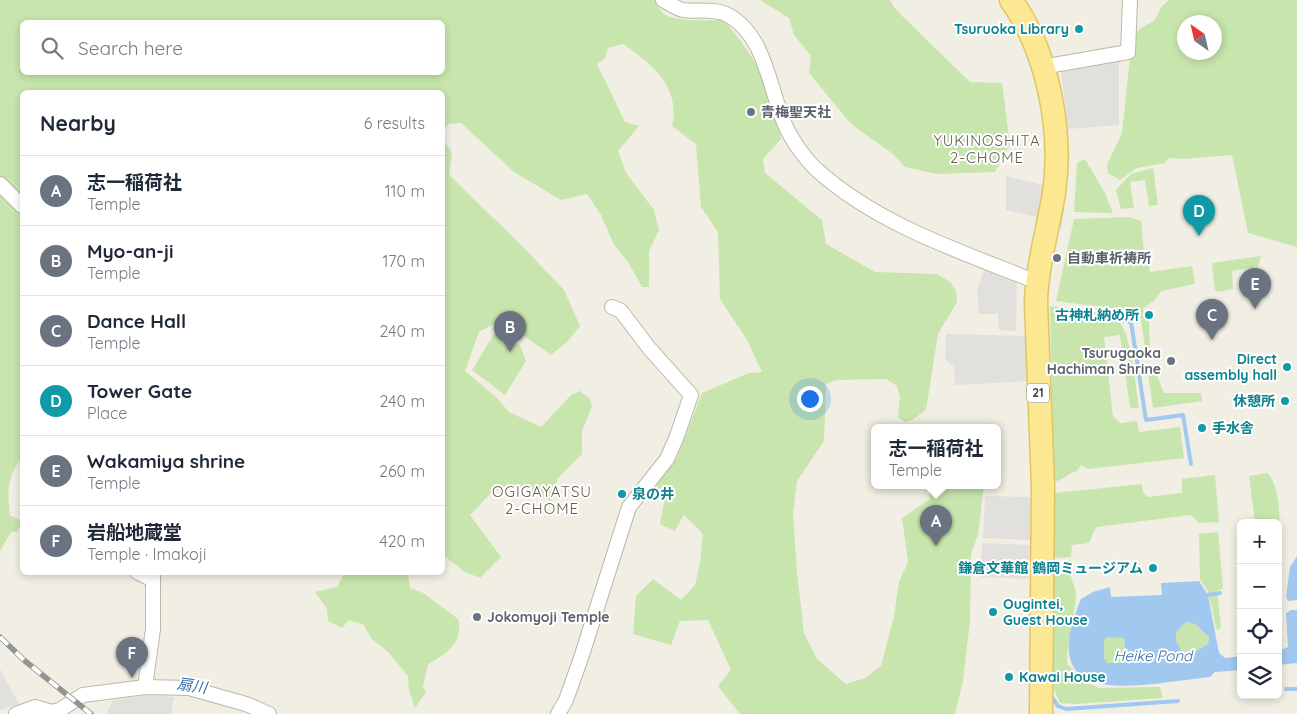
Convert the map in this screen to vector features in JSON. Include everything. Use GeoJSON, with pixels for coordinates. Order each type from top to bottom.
{"type":"FeatureCollection","features":[{"type":"Feature","properties":{"kind":"main road","name":"21"},"geometry":{"type":"LineString","coordinates":[[1017,4],[1043,71],[1054,126],[1056,160],[1047,234],[1037,282],[1036,351],[1043,487],[1042,714]]}},
{"type":"Feature","properties":{"kind":"street"},"geometry":{"type":"LineString","coordinates":[[663,0],[682,10],[727,14],[746,28],[759,50],[788,131],[816,170],[882,216],[922,235],[1037,282]]}},
{"type":"Feature","properties":{"kind":"street"},"geometry":{"type":"LineString","coordinates":[[1043,71],[1128,52],[1130,0]]}},
{"type":"Feature","properties":{"kind":"street"},"geometry":{"type":"LineString","coordinates":[[0,184],[20,204]]}},
{"type":"Feature","properties":{"kind":"street"},"geometry":{"type":"LineString","coordinates":[[558,714],[566,700],[581,658],[629,507],[667,459],[691,395],[649,348],[621,311],[612,308]]}},
{"type":"Feature","properties":{"kind":"street"},"geometry":{"type":"LineString","coordinates":[[145,687],[153,630],[153,576]]}},
{"type":"Feature","properties":{"kind":"street"},"geometry":{"type":"LineString","coordinates":[[16,714],[35,707],[55,714],[83,695],[145,687],[190,688],[246,704],[269,714]]}},
{"type":"Feature","properties":{"kind":"green space"},"geometry":{"type":"Polygon","coordinates":[[[0,0],[658,0],[659,8],[664,14],[673,17],[695,20],[724,20],[754,60],[770,90],[775,106],[781,139],[763,159],[765,173],[822,220],[826,244],[875,272],[937,274],[950,282],[956,291],[957,302],[938,334],[926,410],[912,420],[905,422],[898,417],[900,397],[897,386],[886,379],[836,380],[826,384],[824,441],[797,481],[793,512],[797,573],[804,633],[817,659],[846,684],[865,678],[881,666],[894,616],[899,582],[908,562],[902,518],[930,499],[929,489],[984,489],[978,535],[971,553],[970,621],[963,681],[955,714],[740,714],[718,686],[731,670],[708,620],[680,621],[671,645],[633,634],[636,596],[653,579],[681,600],[695,585],[700,563],[703,534],[684,515],[675,531],[660,524],[665,497],[656,485],[677,458],[702,393],[749,373],[762,372],[747,340],[720,299],[718,232],[701,207],[696,144],[672,126],[674,112],[672,100],[668,88],[654,68],[623,44],[608,48],[605,58],[597,64],[625,122],[639,126],[618,151],[626,173],[654,210],[659,230],[649,251],[649,287],[642,287],[628,262],[613,243],[601,215],[587,194],[561,200],[514,172],[461,123],[448,124],[445,129],[445,90],[20,90],[20,460],[13,471],[9,484],[8,498],[10,515],[20,520],[20,525],[17,532],[11,532],[0,551],[0,0]]]}},
{"type":"Feature","properties":{"kind":"green space"},"geometry":{"type":"Polygon","coordinates":[[[760,0],[890,0],[896,10],[970,82],[1002,83],[1010,145],[995,172],[937,174],[905,167],[893,154],[851,124],[809,73],[811,56],[794,35],[789,18],[760,0]]]}},
{"type":"Feature","properties":{"kind":"green space"},"geometry":{"type":"Polygon","coordinates":[[[1169,0],[1297,0],[1297,247],[1248,233],[1232,155],[1182,159],[1168,158],[1165,163],[1137,168],[1120,180],[1108,173],[1107,165],[1122,133],[1131,49],[1138,30],[1155,20],[1162,6],[1169,0]]]}},
{"type":"Feature","properties":{"kind":"green space"},"geometry":{"type":"Polygon","coordinates":[[[445,142],[452,153],[449,175],[564,290],[580,326],[568,341],[551,355],[517,331],[498,322],[479,332],[465,371],[497,398],[509,412],[541,427],[571,395],[580,391],[590,399],[592,406],[582,431],[582,454],[558,478],[552,501],[514,487],[493,491],[470,515],[501,557],[480,578],[465,572],[445,557],[445,142]]]}},
{"type":"Feature","properties":{"kind":"green space"},"geometry":{"type":"Polygon","coordinates":[[[1085,159],[1105,193],[1113,213],[1074,212],[1077,163],[1085,159]]]}},
{"type":"Feature","properties":{"kind":"green space"},"geometry":{"type":"Polygon","coordinates":[[[1153,168],[1158,205],[1149,206],[1145,180],[1130,182],[1134,208],[1121,209],[1116,190],[1131,174],[1153,168]]]}},
{"type":"Feature","properties":{"kind":"green space"},"geometry":{"type":"Polygon","coordinates":[[[1130,217],[1141,221],[1145,262],[1148,262],[1150,272],[1192,266],[1195,284],[1161,291],[1154,301],[1143,308],[1144,315],[1149,318],[1150,353],[1146,354],[1140,312],[1056,301],[1074,219],[1130,217]]]}},
{"type":"Feature","properties":{"kind":"green space"},"geometry":{"type":"Polygon","coordinates":[[[1261,256],[1258,267],[1232,271],[1233,289],[1218,292],[1215,290],[1212,263],[1261,256]]]}},
{"type":"Feature","properties":{"kind":"green space"},"geometry":{"type":"Polygon","coordinates":[[[1050,306],[1094,312],[1118,321],[1123,327],[1130,348],[1139,408],[1130,408],[1120,335],[1104,337],[1113,416],[1120,423],[1137,421],[1139,432],[1180,427],[1184,458],[1088,469],[1081,465],[1077,471],[1054,482],[1050,306]]]}},
{"type":"Feature","properties":{"kind":"green space"},"geometry":{"type":"Polygon","coordinates":[[[497,329],[520,345],[526,361],[505,395],[472,370],[497,329]]]}},
{"type":"Feature","properties":{"kind":"green space"},"geometry":{"type":"Polygon","coordinates":[[[1147,366],[1154,369],[1164,393],[1201,393],[1202,401],[1153,408],[1147,366]]]}},
{"type":"Feature","properties":{"kind":"green space"},"geometry":{"type":"Polygon","coordinates":[[[1268,473],[1277,495],[1279,519],[1254,519],[1249,476],[1268,473]]]}},
{"type":"Feature","properties":{"kind":"green space"},"geometry":{"type":"Polygon","coordinates":[[[1215,475],[1219,522],[1199,523],[1191,515],[1096,527],[1089,543],[1072,545],[1071,557],[1054,558],[1054,493],[1142,484],[1143,492],[1148,497],[1182,493],[1182,479],[1215,475]]]}},
{"type":"Feature","properties":{"kind":"green space"},"geometry":{"type":"Polygon","coordinates":[[[1218,532],[1223,588],[1217,591],[1221,627],[1217,631],[1208,591],[1200,579],[1199,534],[1218,532]]]}},
{"type":"Feature","properties":{"kind":"green space"},"geometry":{"type":"Polygon","coordinates":[[[1066,566],[1076,593],[1067,664],[1088,683],[1099,688],[1160,687],[1163,698],[1075,704],[1060,703],[1054,689],[1054,567],[1066,566]]]}},
{"type":"Feature","properties":{"kind":"green space"},"geometry":{"type":"Polygon","coordinates":[[[343,575],[408,575],[410,588],[423,593],[458,619],[459,634],[456,641],[442,656],[428,664],[423,687],[426,692],[415,708],[409,690],[408,676],[388,652],[371,638],[364,625],[349,620],[342,628],[328,621],[327,609],[315,592],[337,587],[343,575]]]}},
{"type":"Feature","properties":{"kind":"green space"},"geometry":{"type":"Polygon","coordinates":[[[1186,622],[1195,624],[1209,637],[1208,644],[1191,654],[1181,651],[1176,640],[1176,632],[1186,622]]]}},
{"type":"Feature","properties":{"kind":"green space"},"geometry":{"type":"Polygon","coordinates":[[[1108,637],[1124,637],[1126,657],[1123,663],[1107,663],[1104,658],[1104,640],[1108,637]]]}},
{"type":"Feature","properties":{"kind":"shaded area"},"geometry":{"type":"Polygon","coordinates":[[[1119,62],[1119,125],[1068,129],[1060,64],[1119,62]]]}},
{"type":"Feature","properties":{"kind":"shaded area"},"geometry":{"type":"Polygon","coordinates":[[[1006,176],[1047,186],[1040,218],[1006,210],[1006,176]]]}},
{"type":"Feature","properties":{"kind":"shaded area"},"geometry":{"type":"Polygon","coordinates":[[[985,268],[1017,278],[1016,331],[999,330],[998,314],[979,314],[977,290],[985,268]]]}},
{"type":"Feature","properties":{"kind":"shaded area"},"geometry":{"type":"Polygon","coordinates":[[[946,334],[1029,336],[1030,381],[955,385],[954,367],[945,360],[946,334]]]}},
{"type":"Feature","properties":{"kind":"shaded area"},"geometry":{"type":"Polygon","coordinates":[[[985,496],[1030,497],[1030,540],[983,538],[985,496]]]}},
{"type":"Feature","properties":{"kind":"shaded area"},"geometry":{"type":"Polygon","coordinates":[[[982,543],[1030,545],[1029,579],[981,577],[982,543]]]}},
{"type":"Feature","properties":{"kind":"shaded area"},"geometry":{"type":"Polygon","coordinates":[[[0,669],[19,704],[0,710],[0,669]]]}},
{"type":"Feature","properties":{"kind":"shaded area"},"geometry":{"type":"Polygon","coordinates":[[[150,695],[174,697],[171,714],[106,714],[113,700],[150,695]]]}},
{"type":"Feature","properties":{"kind":"water"},"geometry":{"type":"Polygon","coordinates":[[[1297,556],[1297,600],[1288,601],[1286,597],[1290,567],[1297,556]]]}},
{"type":"Feature","properties":{"kind":"water","name":"Heike Pond"},"geometry":{"type":"Polygon","coordinates":[[[1199,581],[1208,595],[1219,653],[1225,658],[1237,656],[1237,670],[1215,672],[1210,677],[1126,686],[1101,684],[1082,676],[1071,661],[1070,636],[1081,599],[1093,592],[1110,587],[1111,597],[1162,595],[1161,583],[1199,581]],[[1186,622],[1176,632],[1176,640],[1181,651],[1191,654],[1208,644],[1209,637],[1195,624],[1186,622]],[[1108,637],[1104,640],[1104,658],[1107,663],[1123,663],[1126,657],[1124,638],[1108,637]]]}},
{"type":"Feature","properties":{"kind":"water"},"geometry":{"type":"Polygon","coordinates":[[[1291,610],[1297,610],[1297,663],[1282,665],[1282,649],[1288,647],[1286,613],[1291,610]]]}},
{"type":"Feature","properties":{"kind":"waterway"},"geometry":{"type":"LineString","coordinates":[[1059,225],[1062,209]]}},
{"type":"Feature","properties":{"kind":"waterway"},"geometry":{"type":"LineString","coordinates":[[1108,316],[1131,322],[1146,420],[1183,415],[1191,464]]}},
{"type":"Feature","properties":{"kind":"waterway"},"geometry":{"type":"LineString","coordinates":[[1208,595],[1220,593]]}},
{"type":"Feature","properties":{"kind":"waterway"},"geometry":{"type":"LineString","coordinates":[[1286,689],[1297,689]]}},
{"type":"Feature","properties":{"kind":"waterway"},"geometry":{"type":"LineString","coordinates":[[1051,696],[1058,706],[1066,709],[1178,701]]}},
{"type":"Feature","properties":{"kind":"railway"},"geometry":{"type":"LineString","coordinates":[[0,637],[25,661],[91,714]]}},
{"type":"Feature","properties":{"kind":"place","name":"Tsuruoka Library"},"geometry":{"type":"Point","coordinates":[1079,29]}},
{"type":"Feature","properties":{"kind":"place","name":"青梅聖天社"},"geometry":{"type":"Point","coordinates":[751,112]}},
{"type":"Feature","properties":{"kind":"place","name":"Tower Gate"},"geometry":{"type":"Point","coordinates":[1199,236]}},
{"type":"Feature","properties":{"kind":"place","name":"自動車祈祷所"},"geometry":{"type":"Point","coordinates":[1057,258]}},
{"type":"Feature","properties":{"kind":"place","name":"Wakamiya shrine"},"geometry":{"type":"Point","coordinates":[1255,309]}},
{"type":"Feature","properties":{"kind":"place","name":"古神札納め所"},"geometry":{"type":"Point","coordinates":[1149,315]}},
{"type":"Feature","properties":{"kind":"place","name":"Dance Hall"},"geometry":{"type":"Point","coordinates":[1212,340]}},
{"type":"Feature","properties":{"kind":"place","name":"Myo-an-ji"},"geometry":{"type":"Point","coordinates":[510,352]}},
{"type":"Feature","properties":{"kind":"place","name":"Tsurugaoka Hachiman Shrine"},"geometry":{"type":"Point","coordinates":[1171,361]}},
{"type":"Feature","properties":{"kind":"place","name":"Direct assembly hall"},"geometry":{"type":"Point","coordinates":[1287,367]}},
{"type":"Feature","properties":{"kind":"place","name":"休憩所"},"geometry":{"type":"Point","coordinates":[1285,401]}},
{"type":"Feature","properties":{"kind":"place","name":"手水舎"},"geometry":{"type":"Point","coordinates":[1202,428]}},
{"type":"Feature","properties":{"kind":"place","name":"泉の井"},"geometry":{"type":"Point","coordinates":[622,494]}},
{"type":"Feature","properties":{"kind":"place","name":"志一稲荷社"},"geometry":{"type":"Point","coordinates":[936,546]}},
{"type":"Feature","properties":{"kind":"place","name":"鎌倉文華館 鶴岡ミュージアム"},"geometry":{"type":"Point","coordinates":[1153,568]}},
{"type":"Feature","properties":{"kind":"place","name":"Ougintei, Guest House"},"geometry":{"type":"Point","coordinates":[993,612]}},
{"type":"Feature","properties":{"kind":"place","name":"Jokomyoji Temple"},"geometry":{"type":"Point","coordinates":[477,617]}},
{"type":"Feature","properties":{"kind":"place","name":"Kawai House"},"geometry":{"type":"Point","coordinates":[1009,677]}},
{"type":"Feature","properties":{"kind":"place","name":"岩船地蔵堂"},"geometry":{"type":"Point","coordinates":[132,678]}},
{"type":"Feature","properties":{"kind":"district","name":"YUKINOSHITA 2-CHOME"},"geometry":{"type":"Point","coordinates":[987,150]}},
{"type":"Feature","properties":{"kind":"district","name":"OGIGAYATSU 2-CHOME"},"geometry":{"type":"Point","coordinates":[542,500]}},
{"type":"Feature","properties":{"kind":"water label","name":"扇川"},"geometry":{"type":"Point","coordinates":[192,686]}}]}
